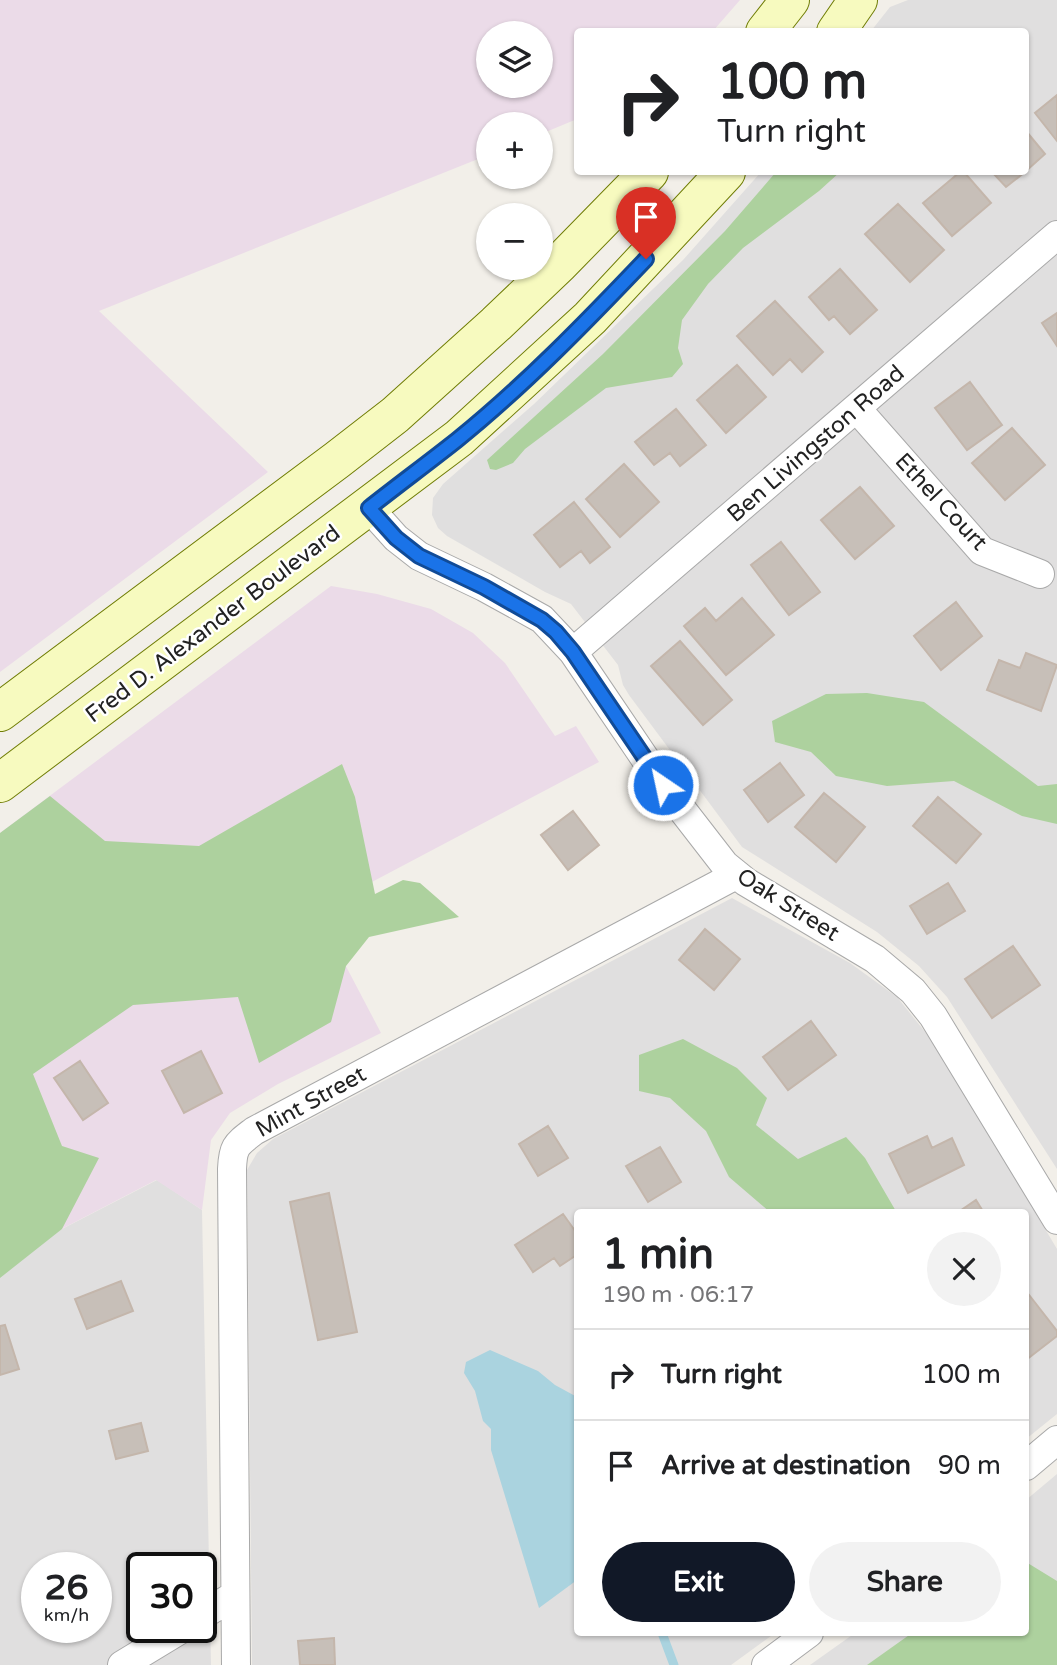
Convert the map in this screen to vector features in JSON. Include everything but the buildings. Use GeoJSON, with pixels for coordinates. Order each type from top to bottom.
{"type":"FeatureCollection","features":[{"type":"Feature","properties":{"kind":"main road"},"geometry":{"type":"LineString","coordinates":[[768,28],[790,0]]}},
{"type":"Feature","properties":{"kind":"main road"},"geometry":{"type":"LineString","coordinates":[[839,28],[858,0]]}},
{"type":"Feature","properties":{"kind":"main road"},"geometry":{"type":"LineString","coordinates":[[0,712],[395,415],[550,273],[646,175]]}},
{"type":"Feature","properties":{"kind":"main road","name":"Fred D. Alexander Boulevard"},"geometry":{"type":"LineString","coordinates":[[0,783],[459,438],[590,318],[723,175]]}},
{"type":"Feature","properties":{"kind":"street","name":"Ben Livingston Road"},"geometry":{"type":"LineString","coordinates":[[573,652],[1057,235]]}},
{"type":"Feature","properties":{"kind":"street","name":"Ethel Court"},"geometry":{"type":"LineString","coordinates":[[857,409],[982,551],[1040,574]]}},
{"type":"Feature","properties":{"kind":"street","name":"Oak Street"},"geometry":{"type":"LineString","coordinates":[[369,508],[396,538],[419,556],[484,587],[542,620],[573,652],[663,785],[714,853],[736,875],[876,959],[913,991],[933,1016],[1057,1220]]}},
{"type":"Feature","properties":{"kind":"street","name":"Mint Street"},"geometry":{"type":"LineString","coordinates":[[236,1665],[232,1169],[233,1151],[237,1143],[254,1131],[736,875]]}},
{"type":"Feature","properties":{"kind":"street"},"geometry":{"type":"LineString","coordinates":[[1029,1463],[1057,1440]]}},
{"type":"Feature","properties":{"kind":"street"},"geometry":{"type":"LineString","coordinates":[[217,1606],[235,1595]]}},
{"type":"Feature","properties":{"kind":"street"},"geometry":{"type":"LineString","coordinates":[[766,1665],[806,1636]]}},
{"type":"Feature","properties":{"kind":"street"},"geometry":{"type":"LineString","coordinates":[[122,1665],[158,1643]]}},
{"type":"Feature","properties":{"kind":"shaded area"},"geometry":{"type":"Polygon","coordinates":[[[0,0],[740,0],[716,28],[574,28],[574,120],[553,129],[553,112],[476,112],[476,160],[99,311],[268,472],[0,672],[0,0]]]}},
{"type":"Feature","properties":{"kind":"shaded area"},"geometry":{"type":"Polygon","coordinates":[[[908,0],[1057,0],[1057,1169],[947,997],[919,966],[877,932],[742,847],[629,695],[623,685],[618,665],[571,604],[447,536],[438,528],[432,515],[433,498],[443,484],[534,404],[683,260],[758,175],[1029,175],[1029,28],[873,28],[890,7],[908,0]]]}},
{"type":"Feature","properties":{"kind":"shaded area"},"geometry":{"type":"Polygon","coordinates":[[[331,586],[377,594],[431,609],[473,633],[505,663],[555,736],[576,726],[599,762],[317,911],[381,1033],[278,1084],[230,1113],[211,1140],[202,1210],[156,1180],[0,1261],[0,833],[331,586]]]}},
{"type":"Feature","properties":{"kind":"shaded area"},"geometry":{"type":"Polygon","coordinates":[[[732,898],[850,963],[897,997],[934,1043],[1057,1249],[1057,1414],[1029,1437],[1029,1209],[574,1209],[574,1636],[771,1636],[731,1665],[252,1665],[247,1170],[257,1153],[273,1139],[732,898]]]}},
{"type":"Feature","properties":{"kind":"shaded area"},"geometry":{"type":"Polygon","coordinates":[[[157,1180],[202,1210],[209,1552],[126,1552],[126,1643],[211,1643],[211,1665],[0,1665],[0,1261],[157,1180]]]}},
{"type":"Feature","properties":{"kind":"shaded area"},"geometry":{"type":"Polygon","coordinates":[[[1057,1474],[1057,1665],[810,1665],[851,1636],[1029,1636],[1029,1497],[1057,1474]]]}},
{"type":"Feature","properties":{"kind":"green space"},"geometry":{"type":"Polygon","coordinates":[[[773,175],[837,175],[743,248],[708,284],[682,320],[678,348],[683,364],[672,377],[606,388],[525,449],[513,463],[496,470],[490,469],[487,460],[603,354],[725,231],[773,175]]]}},
{"type":"Feature","properties":{"kind":"green space"},"geometry":{"type":"Polygon","coordinates":[[[867,693],[924,702],[1038,786],[1057,784],[1057,824],[1022,816],[954,781],[887,786],[836,776],[811,752],[775,742],[772,721],[826,694],[867,693]]]}},
{"type":"Feature","properties":{"kind":"green space"},"geometry":{"type":"Polygon","coordinates":[[[342,764],[355,797],[375,894],[403,880],[420,883],[459,917],[369,937],[346,966],[331,1022],[259,1063],[238,997],[133,1005],[33,1074],[62,1146],[99,1158],[62,1229],[0,1278],[0,833],[50,796],[105,841],[199,846],[342,764]]]}},
{"type":"Feature","properties":{"kind":"green space"},"geometry":{"type":"Polygon","coordinates":[[[683,1039],[737,1068],[767,1098],[756,1125],[798,1159],[846,1137],[865,1158],[895,1209],[766,1209],[729,1177],[706,1131],[670,1098],[639,1091],[639,1055],[683,1039]]]}},
{"type":"Feature","properties":{"kind":"green space"},"geometry":{"type":"Polygon","coordinates":[[[1029,1564],[1057,1581],[1057,1665],[867,1665],[908,1636],[1029,1636],[1029,1564]]]}},
{"type":"Feature","properties":{"kind":"water"},"geometry":{"type":"Polygon","coordinates":[[[490,1350],[538,1371],[574,1395],[574,1582],[539,1608],[491,1450],[491,1429],[483,1421],[475,1391],[464,1373],[466,1362],[490,1350]]]}},
{"type":"Feature","properties":{"kind":"waterway"},"geometry":{"type":"LineString","coordinates":[[663,1636],[674,1665]]}},
{"type":"Feature","properties":{"kind":"route"},"geometry":{"type":"LineString","coordinates":[[646,259],[590,318],[526,379],[459,438],[369,508],[396,538],[419,556],[484,587],[542,620],[556,632],[573,652],[663,785]]}}]}
